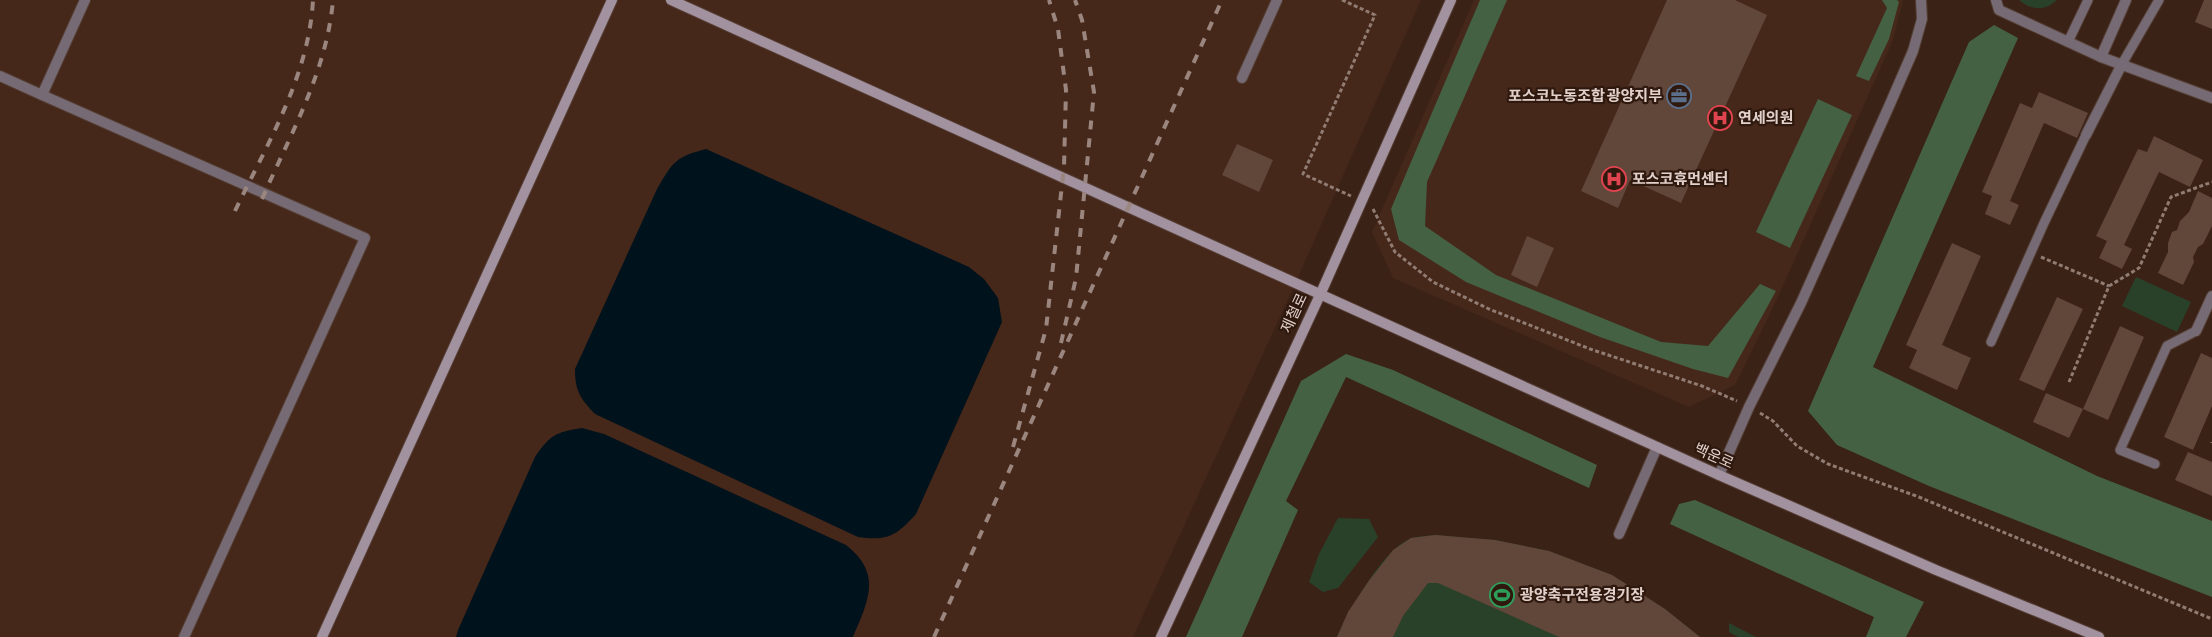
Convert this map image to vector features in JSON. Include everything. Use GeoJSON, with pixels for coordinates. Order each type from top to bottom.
{"type":"FeatureCollection","features":[{"type":"Feature","properties":{"kind":"main road"},"geometry":{"type":"LineString","coordinates":[[322,637],[612,0]]}},
{"type":"Feature","properties":{"kind":"main road","name":"백운로"},"geometry":{"type":"LineString","coordinates":[[671,0],[1719,475],[1936,570],[2099,637]]}},
{"type":"Feature","properties":{"kind":"main road","name":"제철로"},"geometry":{"type":"LineString","coordinates":[[1161,637],[1320,294],[1451,0]]}},
{"type":"Feature","properties":{"kind":"street"},"geometry":{"type":"LineString","coordinates":[[42,95],[85,0]]}},
{"type":"Feature","properties":{"kind":"street"},"geometry":{"type":"LineString","coordinates":[[1242,78],[1277,0]]}},
{"type":"Feature","properties":{"kind":"street"},"geometry":{"type":"LineString","coordinates":[[1719,475],[1749,407],[1801,303],[1886,113],[1915,43],[1922,19],[1921,0]]}},
{"type":"Feature","properties":{"kind":"street"},"geometry":{"type":"LineString","coordinates":[[1996,0],[1999,10],[2101,57],[2212,98]]}},
{"type":"Feature","properties":{"kind":"street"},"geometry":{"type":"LineString","coordinates":[[2101,57],[2126,0]]}},
{"type":"Feature","properties":{"kind":"street"},"geometry":{"type":"LineString","coordinates":[[2086,135],[2122,64]]}},
{"type":"Feature","properties":{"kind":"street"},"geometry":{"type":"LineString","coordinates":[[0,76],[365,238],[184,637]]}},
{"type":"Feature","properties":{"kind":"street"},"geometry":{"type":"LineString","coordinates":[[2196,331],[2212,296]]}},
{"type":"Feature","properties":{"kind":"street"},"geometry":{"type":"LineString","coordinates":[[1619,534],[1657,447]]}},
{"type":"Feature","properties":{"kind":"lane"},"geometry":{"type":"LineString","coordinates":[[2068,42],[2088,0]]}},
{"type":"Feature","properties":{"kind":"lane"},"geometry":{"type":"LineString","coordinates":[[2122,64],[2159,0]]}},
{"type":"Feature","properties":{"kind":"lane"},"geometry":{"type":"LineString","coordinates":[[1992,342],[2030,252],[2086,135]]}},
{"type":"Feature","properties":{"kind":"lane"},"geometry":{"type":"LineString","coordinates":[[2155,464],[2120,450],[2167,346],[2196,331]]}},
{"type":"Feature","properties":{"kind":"path"},"geometry":{"type":"LineString","coordinates":[[1342,0],[1375,15],[1302,174],[1370,204],[1395,252],[1433,282],[1489,309],[1590,349],[1702,386],[1749,407],[1773,421],[1797,446],[1828,464],[1928,500],[2212,619]]}},
{"type":"Feature","properties":{"kind":"path"},"geometry":{"type":"LineString","coordinates":[[2069,382],[2109,286],[2139,268],[2171,197],[2212,182]]}},
{"type":"Feature","properties":{"kind":"path"},"geometry":{"type":"LineString","coordinates":[[2030,252],[2109,286]]}},
{"type":"Feature","properties":{"kind":"shaded area"},"geometry":{"type":"Polygon","coordinates":[[[0,0],[1421,0],[1295,284],[1133,637],[0,637],[0,0]]]}},
{"type":"Feature","properties":{"kind":"shaded area","name":"포스코휴먼센터"},"geometry":{"type":"Polygon","coordinates":[[[1474,0],[1903,0],[1893,40],[1778,297],[1735,385],[1689,407],[1393,278],[1372,232],[1474,0]]]}},
{"type":"Feature","properties":{"kind":"green space"},"geometry":{"type":"Polygon","coordinates":[[[1480,0],[1507,0],[1427,182],[1425,226],[1496,275],[1661,342],[1708,346],[1760,284],[1776,291],[1728,378],[1693,369],[1600,337],[1466,282],[1399,240],[1391,209],[1480,0]]]}},
{"type":"Feature","properties":{"kind":"green space"},"geometry":{"type":"Polygon","coordinates":[[[1882,0],[1897,0],[1899,2],[1889,39],[1869,81],[1856,76],[1887,8],[1882,0]]]}},
{"type":"Feature","properties":{"kind":"green space"},"geometry":{"type":"Polygon","coordinates":[[[2019,0],[2057,0],[2043,8],[2034,8],[2019,0]]]}},
{"type":"Feature","properties":{"kind":"green space"},"geometry":{"type":"Polygon","coordinates":[[[1994,25],[2018,38],[1873,367],[2097,476],[2212,521],[2212,597],[1929,486],[1837,445],[1808,411],[1969,42],[1994,25]]]}},
{"type":"Feature","properties":{"kind":"green space"},"geometry":{"type":"Polygon","coordinates":[[[1818,99],[1852,115],[1790,248],[1756,232],[1818,99]]]}},
{"type":"Feature","properties":{"kind":"green space"},"geometry":{"type":"Polygon","coordinates":[[[2136,277],[2191,302],[2177,332],[2122,306],[2136,277]]]}},
{"type":"Feature","properties":{"kind":"green space"},"geometry":{"type":"Polygon","coordinates":[[[1346,354],[1393,370],[1597,465],[1589,488],[1346,377],[1286,501],[1298,510],[1242,637],[1186,637],[1301,381],[1346,354]]]}},
{"type":"Feature","properties":{"kind":"green space"},"geometry":{"type":"Polygon","coordinates":[[[1695,500],[1924,602],[1906,637],[1866,637],[1874,617],[1670,524],[1679,504],[1695,500]]]}},
{"type":"Feature","properties":{"kind":"green space"},"geometry":{"type":"Polygon","coordinates":[[[1338,518],[1369,519],[1378,537],[1338,588],[1323,592],[1309,582],[1319,554],[1338,518]]]}},
{"type":"Feature","properties":{"kind":"green space","name":"광양축구전용경기장"},"geometry":{"type":"Polygon","coordinates":[[[1435,535],[1495,540],[1549,551],[1612,575],[1665,609],[1700,637],[1337,637],[1369,581],[1390,554],[1401,544],[1412,538],[1435,535]]]}},
{"type":"Feature","properties":{"kind":"green space"},"geometry":{"type":"Polygon","coordinates":[[[1729,623],[1756,637],[1738,637],[1729,632],[1729,623]]]}},
{"type":"Feature","properties":{"kind":"water"},"geometry":{"type":"Polygon","coordinates":[[[706,149],[969,267],[984,279],[998,298],[1002,322],[916,514],[903,527],[891,535],[877,538],[858,537],[595,414],[579,394],[575,369],[657,189],[667,172],[676,162],[681,158],[706,149]]]}},
{"type":"Feature","properties":{"kind":"water"},"geometry":{"type":"Polygon","coordinates":[[[582,428],[604,434],[846,545],[858,556],[865,567],[869,588],[867,600],[853,637],[456,637],[535,457],[554,436],[566,431],[582,428]]]}},
{"type":"Feature","properties":{"kind":"building"},"geometry":{"type":"Polygon","coordinates":[[[1667,0],[1735,0],[1767,15],[1681,203],[1630,180],[1618,208],[1581,191],[1667,0]]]}},
{"type":"Feature","properties":{"kind":"building"},"geometry":{"type":"Polygon","coordinates":[[[2204,0],[2212,0],[2212,29],[2195,22],[2204,0]]]}},
{"type":"Feature","properties":{"kind":"building"},"geometry":{"type":"Polygon","coordinates":[[[2039,92],[2088,113],[2077,138],[2044,123],[2010,201],[2019,205],[2010,225],[1985,214],[1992,196],[1982,192],[2020,103],[2032,108],[2039,92]]]}},
{"type":"Feature","properties":{"kind":"building"},"geometry":{"type":"Polygon","coordinates":[[[2154,136],[2203,160],[2190,187],[2159,172],[2124,245],[2132,249],[2122,269],[2099,258],[2107,241],[2096,236],[2138,149],[2147,152],[2154,136]]]}},
{"type":"Feature","properties":{"kind":"building"},"geometry":{"type":"Polygon","coordinates":[[[1237,144],[1273,160],[1259,192],[1222,175],[1237,144]]]}},
{"type":"Feature","properties":{"kind":"building"},"geometry":{"type":"Polygon","coordinates":[[[2198,191],[2212,198],[2212,226],[2203,244],[2198,247],[2193,257],[2194,262],[2183,285],[2158,273],[2168,252],[2168,243],[2172,232],[2177,230],[2180,221],[2189,212],[2198,191]]]}},
{"type":"Feature","properties":{"kind":"building"},"geometry":{"type":"Polygon","coordinates":[[[1527,236],[1554,248],[1537,287],[1511,275],[1527,236]]]}},
{"type":"Feature","properties":{"kind":"building"},"geometry":{"type":"Polygon","coordinates":[[[1952,243],[1981,256],[1942,345],[1971,358],[1957,390],[1909,368],[1917,350],[1906,345],[1952,243]]]}},
{"type":"Feature","properties":{"kind":"building"},"geometry":{"type":"Polygon","coordinates":[[[2057,297],[2083,309],[2044,391],[2019,380],[2057,297]]]}},
{"type":"Feature","properties":{"kind":"building"},"geometry":{"type":"Polygon","coordinates":[[[2120,326],[2144,337],[2108,420],[2083,409],[2120,326]]]}},
{"type":"Feature","properties":{"kind":"building"},"geometry":{"type":"Polygon","coordinates":[[[2201,353],[2212,358],[2212,406],[2193,450],[2164,437],[2201,353]]]}},
{"type":"Feature","properties":{"kind":"building"},"geometry":{"type":"Polygon","coordinates":[[[2046,393],[2083,409],[2069,438],[2033,422],[2046,393]]]}},
{"type":"Feature","properties":{"kind":"building"},"geometry":{"type":"Polygon","coordinates":[[[2188,452],[2212,462],[2212,496],[2175,480],[2188,452]]]}},
{"type":"Feature","properties":{"kind":"building","name":"광양축구전용경기장"},"geometry":{"type":"Polygon","coordinates":[[[1435,535],[1495,540],[1549,551],[1612,575],[1665,609],[1700,637],[1559,637],[1438,583],[1428,583],[1403,616],[1393,637],[1337,637],[1348,612],[1393,550],[1411,538],[1435,535]]]}},
{"type":"Feature","properties":{"kind":"railway"},"geometry":{"type":"LineString","coordinates":[[235,211],[273,135],[295,82],[304,56],[313,0]]}},
{"type":"Feature","properties":{"kind":"railway"},"geometry":{"type":"LineString","coordinates":[[262,199],[306,102],[315,77],[323,52],[333,0]]}},
{"type":"Feature","properties":{"kind":"railway"},"geometry":{"type":"LineString","coordinates":[[1013,447],[1046,329],[1064,167],[1066,90],[1058,29],[1049,0]]}},
{"type":"Feature","properties":{"kind":"railway"},"geometry":{"type":"LineString","coordinates":[[1061,343],[1076,278],[1094,92],[1082,20],[1075,0]]}},
{"type":"Feature","properties":{"kind":"railway"},"geometry":{"type":"LineString","coordinates":[[934,637],[1222,0]]}},
{"type":"Feature","properties":{"kind":"place","name":"포스코노동조합 광양지부"},"geometry":{"type":"Point","coordinates":[1679,96]}},
{"type":"Feature","properties":{"kind":"place","name":"연세의원"},"geometry":{"type":"Point","coordinates":[1720,118]}},
{"type":"Feature","properties":{"kind":"place","name":"포스코휴먼센터"},"geometry":{"type":"Point","coordinates":[1614,179]}},
{"type":"Feature","properties":{"kind":"place","name":"광양축구전용경기장"},"geometry":{"type":"Point","coordinates":[1502,595]}}]}
